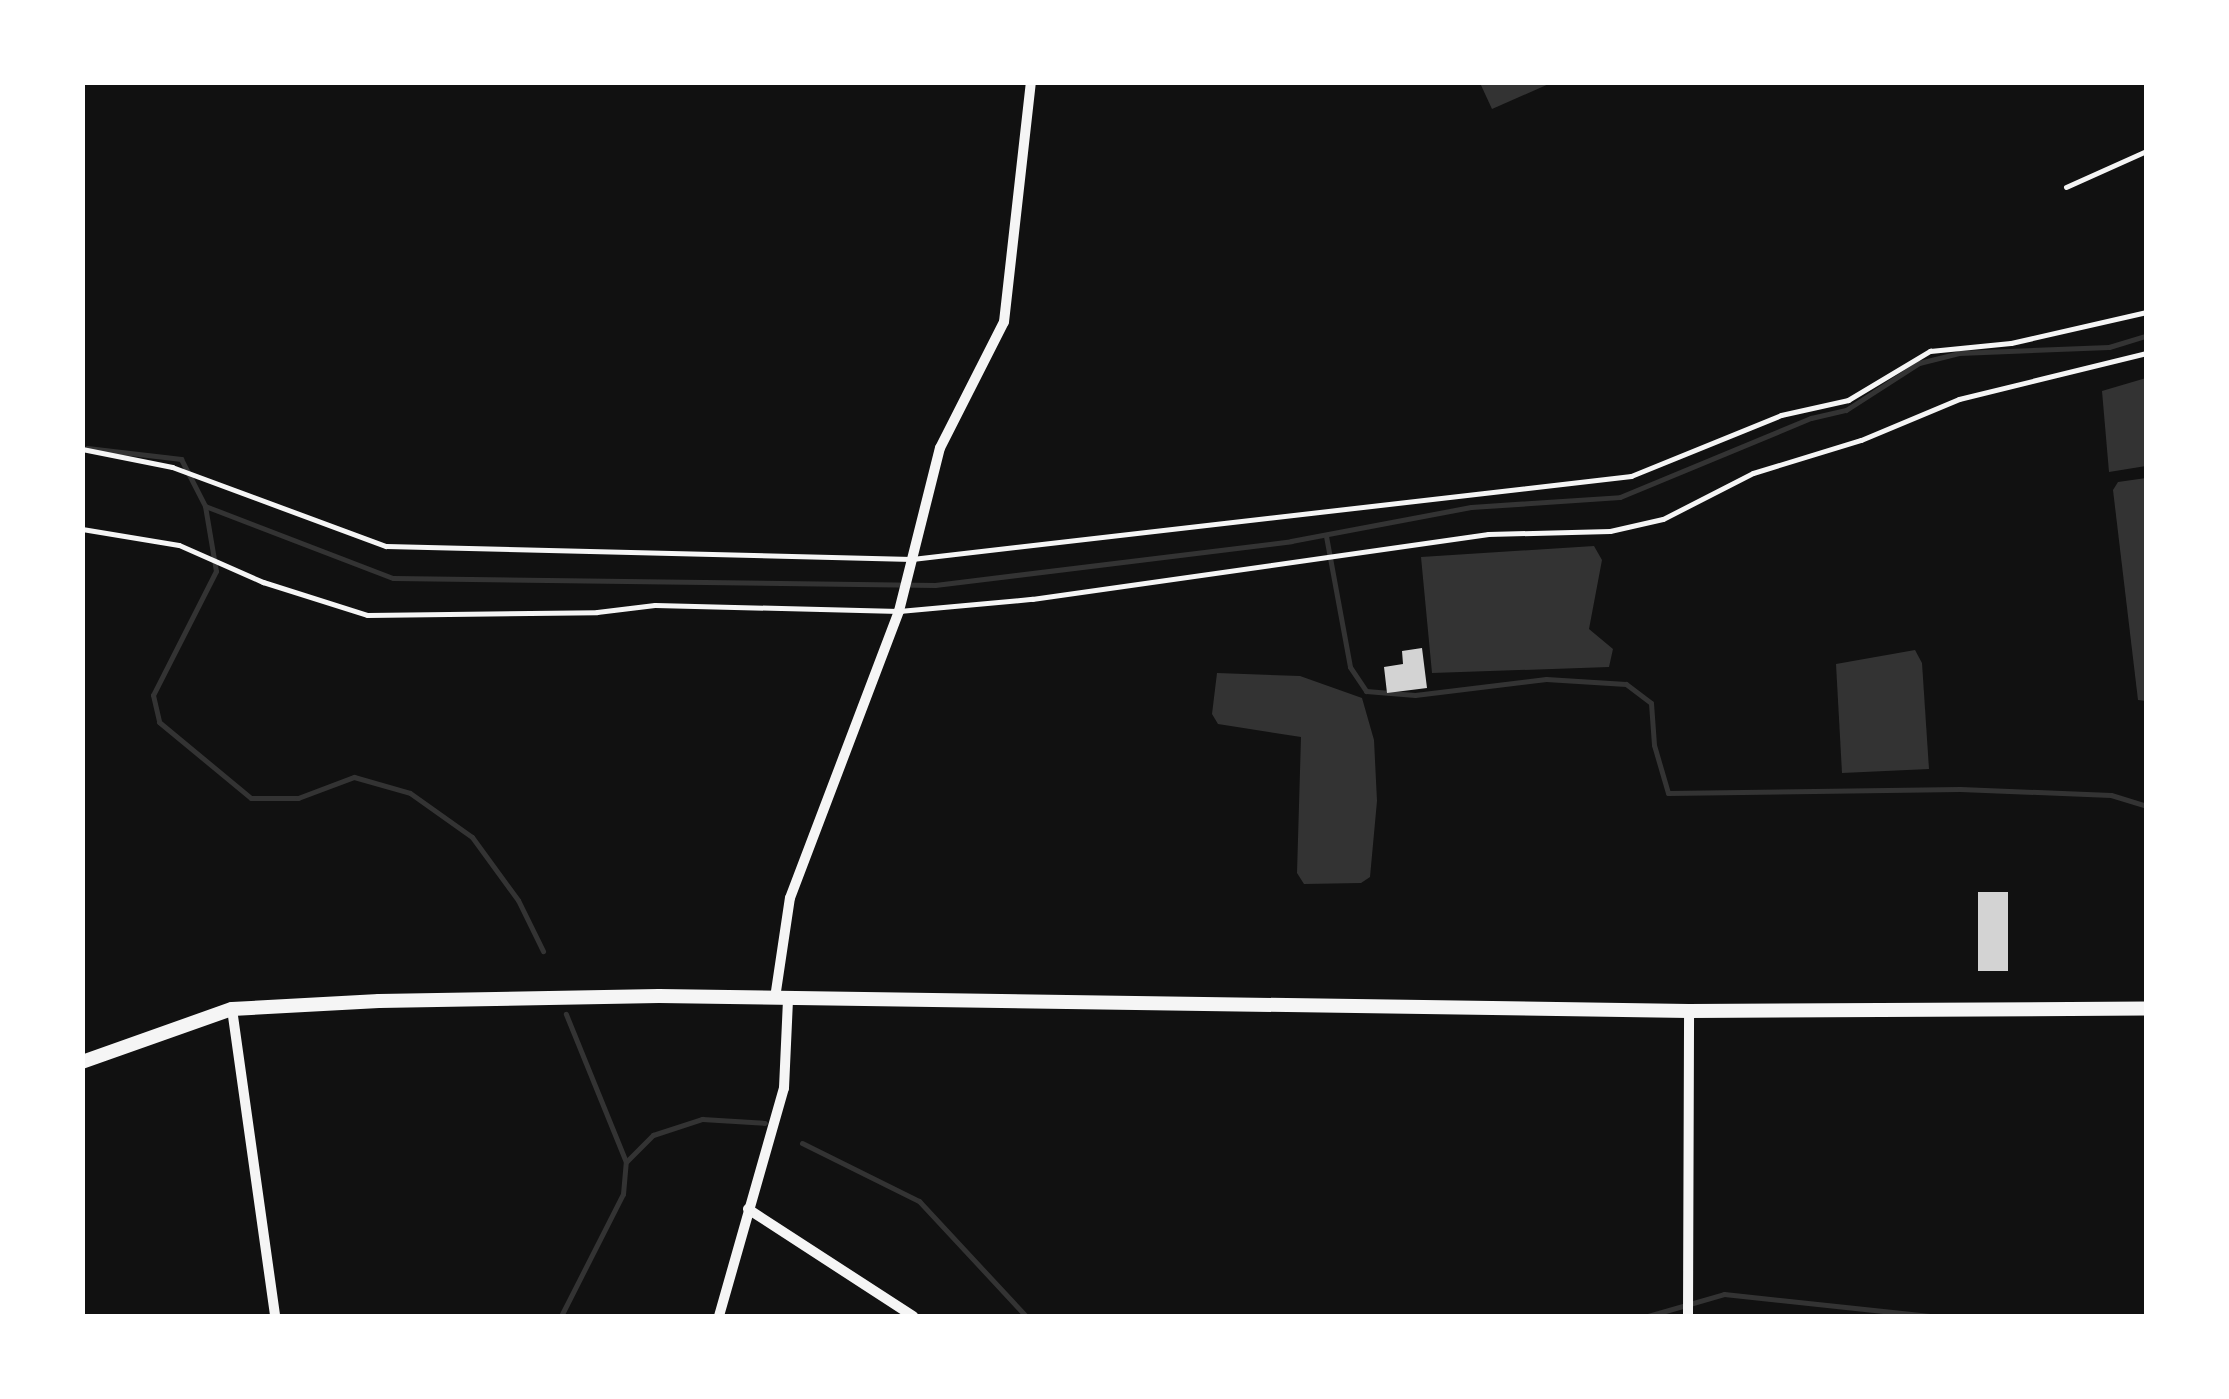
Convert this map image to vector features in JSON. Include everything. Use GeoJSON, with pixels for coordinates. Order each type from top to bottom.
{"type":"FeatureCollection","features":[{"type":"Feature","properties":{"kind":"street"},"geometry":{"type":"LineString","coordinates":[[720,1316],[784,1088],[781,999],[790,898],[898,612],[940,448],[1004,322],[1031,82]]}},
{"type":"Feature","properties":{"kind":"street"},"geometry":{"type":"LineString","coordinates":[[82,1062],[232,1009],[781,999],[1688,1011],[2146,1009]]}},
{"type":"Feature","properties":{"kind":"street"},"geometry":{"type":"LineString","coordinates":[[232,1009],[275,1316]]}},
{"type":"Feature","properties":{"kind":"street"},"geometry":{"type":"LineString","coordinates":[[1688,1011],[1688,1316]]}},
{"type":"Feature","properties":{"kind":"street"},"geometry":{"type":"LineString","coordinates":[[748,1209],[913,1316]]}},
{"type":"Feature","properties":{"kind":"lane"},"geometry":{"type":"LineString","coordinates":[[2066,187],[2146,152]]}},
{"type":"Feature","properties":{"kind":"lane"},"geometry":{"type":"LineString","coordinates":[[82,450],[172,467],[386,546],[912,560],[1632,476],[1780,415],[1848,400],[1930,351],[2011,343],[2146,312]]}},
{"type":"Feature","properties":{"kind":"lane"},"geometry":{"type":"LineString","coordinates":[[82,529],[179,545],[367,615],[597,612],[655,604],[898,612],[1488,534],[1610,531],[1663,519],[1752,473],[1861,440],[1959,399],[2146,354]]}},
{"type":"Feature","properties":{"kind":"shaded area"},"geometry":{"type":"Polygon","coordinates":[[[1480,82],[1551,83],[1492,109],[1480,82]]]}},
{"type":"Feature","properties":{"kind":"shaded area"},"geometry":{"type":"Polygon","coordinates":[[[2146,378],[2146,466],[2109,472],[2102,391],[2146,378]]]}},
{"type":"Feature","properties":{"kind":"shaded area"},"geometry":{"type":"Polygon","coordinates":[[[2146,478],[2146,701],[2138,700],[2113,490],[2118,482],[2146,478]]]}},
{"type":"Feature","properties":{"kind":"shaded area"},"geometry":{"type":"Polygon","coordinates":[[[1594,546],[1602,560],[1589,629],[1613,649],[1609,667],[1432,673],[1421,557],[1594,546]]]}},
{"type":"Feature","properties":{"kind":"shaded area"},"geometry":{"type":"Polygon","coordinates":[[[1915,650],[1922,663],[1929,769],[1842,773],[1836,664],[1915,650]]]}},
{"type":"Feature","properties":{"kind":"shaded area"},"geometry":{"type":"Polygon","coordinates":[[[1217,673],[1300,676],[1362,698],[1374,740],[1377,801],[1370,877],[1361,883],[1304,884],[1297,873],[1301,737],[1218,724],[1212,714],[1217,673]]]}},
{"type":"Feature","properties":{"kind":"building"},"geometry":{"type":"Polygon","coordinates":[[[1422,648],[1427,688],[1387,693],[1384,667],[1403,664],[1402,651],[1422,648]]]}},
{"type":"Feature","properties":{"kind":"building"},"geometry":{"type":"Polygon","coordinates":[[[1978,892],[2008,892],[2008,971],[1978,971],[1978,892]]]}},
{"type":"Feature","properties":{"kind":"waterway"},"geometry":{"type":"LineString","coordinates":[[205,506],[393,578],[935,585],[1291,541],[1471,507],[1620,497],[1811,418],[1846,410],[1919,363],[1959,353],[2109,347],[2146,336]]}},
{"type":"Feature","properties":{"kind":"waterway"},"geometry":{"type":"LineString","coordinates":[[87,448],[181,459],[205,506],[216,571],[153,695],[159,722],[251,798],[298,798],[354,777],[410,793],[472,837],[518,900],[543,951]]}},
{"type":"Feature","properties":{"kind":"waterway"},"geometry":{"type":"LineString","coordinates":[[1326,536],[1350,667],[1366,691],[1415,695],[1546,679],[1626,684],[1651,703],[1654,745],[1668,793],[1960,789],[2111,795],[2146,806]]}},
{"type":"Feature","properties":{"kind":"waterway"},"geometry":{"type":"LineString","coordinates":[[561,1316],[623,1194],[626,1162],[566,1014]]}},
{"type":"Feature","properties":{"kind":"waterway"},"geometry":{"type":"LineString","coordinates":[[627,1161],[653,1135],[702,1119],[765,1123]]}},
{"type":"Feature","properties":{"kind":"waterway"},"geometry":{"type":"LineString","coordinates":[[802,1143],[919,1201],[1026,1316]]}},
{"type":"Feature","properties":{"kind":"waterway"},"geometry":{"type":"LineString","coordinates":[[1648,1316],[1724,1294],[1930,1316]]}},
{"type":"Feature","properties":{"kind":"waterway"},"geometry":{"type":"LineString","coordinates":[[1156,1316],[1178,1316]]}}]}
